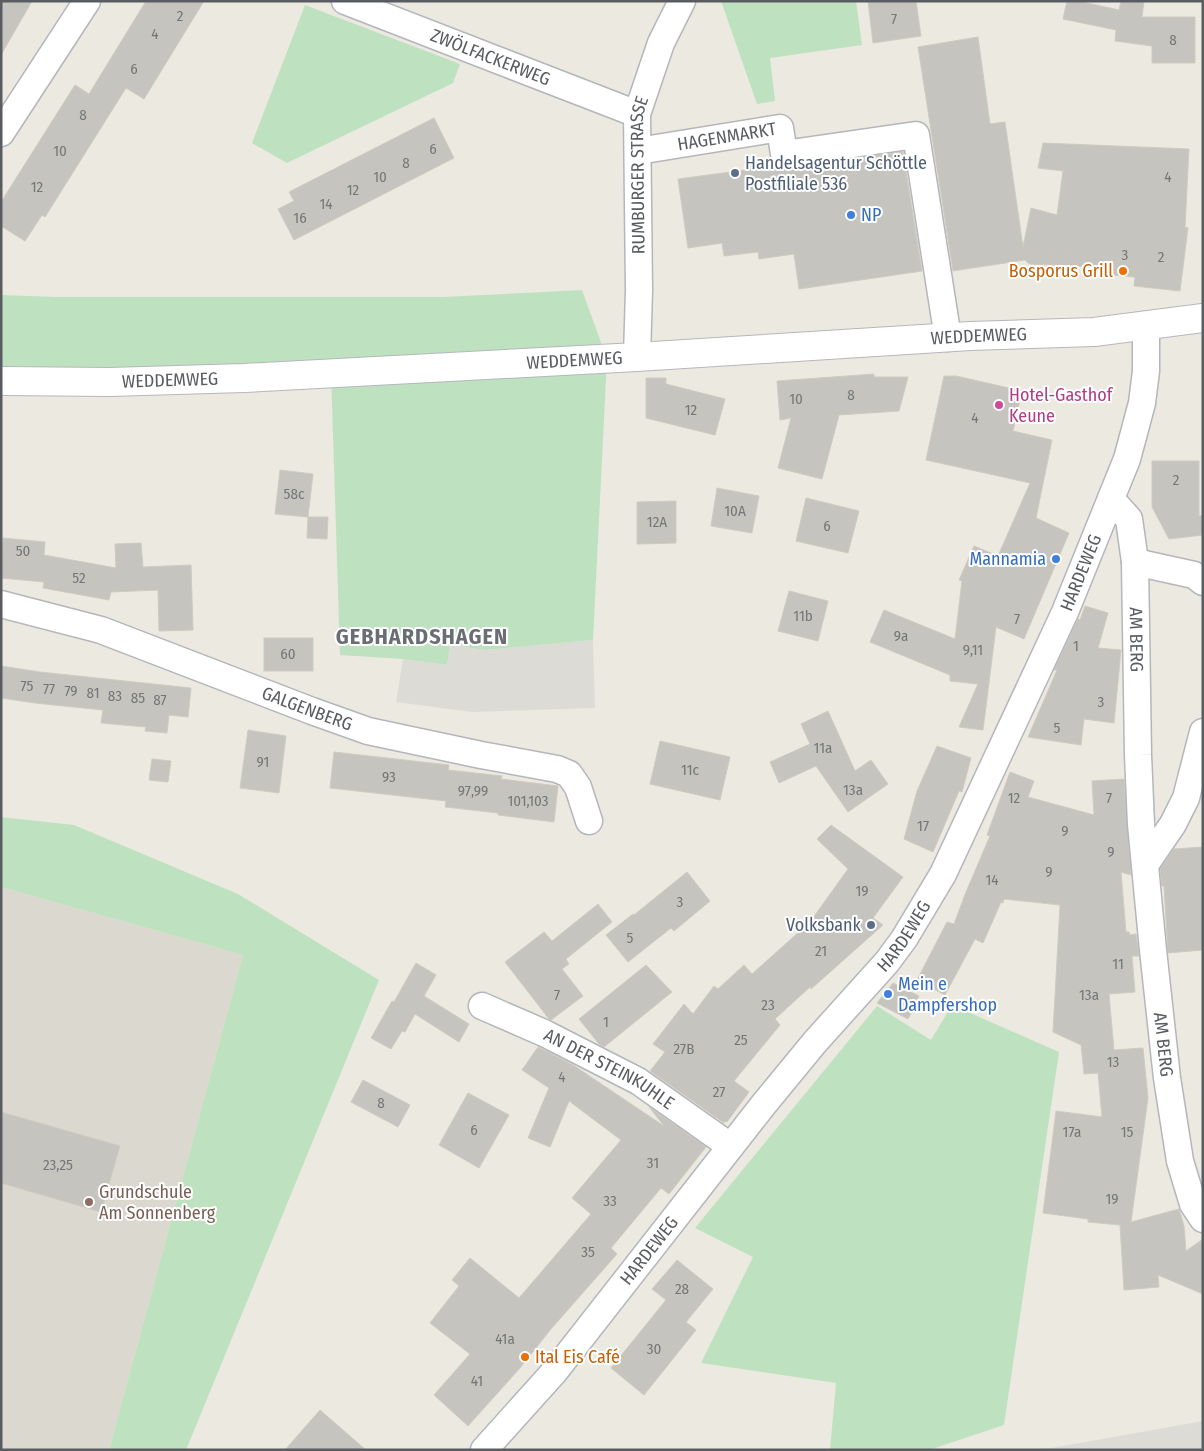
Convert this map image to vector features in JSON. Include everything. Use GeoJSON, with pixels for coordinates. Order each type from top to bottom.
{"type":"FeatureCollection","features":[{"type":"Feature","properties":{"kind":"main road","name":"WEDDEMWEG"},"geometry":{"type":"LineString","coordinates":[[1,382],[110,382],[234,378],[637,358],[948,338],[1094,332],[1203,318]]}},
{"type":"Feature","properties":{"kind":"street"},"geometry":{"type":"LineString","coordinates":[[1,133],[87,1]]}},
{"type":"Feature","properties":{"kind":"street","name":"ZWÖLFACKERWEG"},"geometry":{"type":"LineString","coordinates":[[345,1],[637,114]]}},
{"type":"Feature","properties":{"kind":"street","name":"RUMBURGER STRASSE"},"geometry":{"type":"LineString","coordinates":[[637,358],[639,290],[637,114],[661,43],[682,1]]}},
{"type":"Feature","properties":{"kind":"street","name":"HAGENMARKT"},"geometry":{"type":"LineString","coordinates":[[638,151],[780,128],[784,154],[916,135],[948,338]]}},
{"type":"Feature","properties":{"kind":"street","name":"HARDEWEG"},"geometry":{"type":"LineString","coordinates":[[484,1450],[554,1371],[730,1146],[815,1042],[887,962],[904,939],[938,883],[1065,612],[1127,459],[1142,403],[1146,371],[1146,326]]}},
{"type":"Feature","properties":{"kind":"street","name":"AM BERG"},"geometry":{"type":"LineString","coordinates":[[1111,499],[1129,519],[1135,562],[1138,755],[1152,950],[1167,1078],[1177,1146],[1196,1186],[1193,1204],[1203,1219]]}},
{"type":"Feature","properties":{"kind":"street"},"geometry":{"type":"LineString","coordinates":[[1135,562],[1194,575],[1203,582]]}},
{"type":"Feature","properties":{"kind":"street","name":"GALGENBERG"},"geometry":{"type":"LineString","coordinates":[[1,604],[101,630],[368,731],[481,756],[557,769],[569,774],[578,787],[589,821]]}},
{"type":"Feature","properties":{"kind":"street"},"geometry":{"type":"LineString","coordinates":[[1145,865],[1173,824],[1186,798],[1203,732]]}},
{"type":"Feature","properties":{"kind":"street","name":"AN DER STEINKUHLE"},"geometry":{"type":"LineString","coordinates":[[482,1006],[544,1033],[638,1081],[730,1146]]}},
{"type":"Feature","properties":{"kind":"shaded area"},"geometry":{"type":"Polygon","coordinates":[[[593,640],[595,708],[472,712],[396,702],[403,659],[447,665],[450,645],[485,650],[593,640]]]}},
{"type":"Feature","properties":{"kind":"shaded area","name":"Grundschule Am Sonnenberg"},"geometry":{"type":"Polygon","coordinates":[[[1,887],[243,955],[109,1450],[1,1450],[1,887]]]}},
{"type":"Feature","properties":{"kind":"shaded area"},"geometry":{"type":"Polygon","coordinates":[[[1203,1421],[1203,1450],[1046,1450],[1046,1449],[1203,1421]]]}},
{"type":"Feature","properties":{"kind":"green space"},"geometry":{"type":"Polygon","coordinates":[[[721,1],[856,1],[862,45],[770,58],[775,101],[757,104],[721,1]]]}},
{"type":"Feature","properties":{"kind":"green space"},"geometry":{"type":"Polygon","coordinates":[[[305,5],[460,64],[453,83],[287,163],[252,143],[305,5]]]}},
{"type":"Feature","properties":{"kind":"green space"},"geometry":{"type":"Polygon","coordinates":[[[582,290],[607,359],[593,640],[485,650],[450,645],[447,665],[403,659],[340,655],[331,373],[1,366],[1,295],[56,297],[443,297],[582,290]]]}},
{"type":"Feature","properties":{"kind":"green space"},"geometry":{"type":"Polygon","coordinates":[[[1,817],[74,825],[238,894],[379,980],[186,1450],[109,1450],[243,955],[1,887],[1,817]]]}},
{"type":"Feature","properties":{"kind":"green space"},"geometry":{"type":"Polygon","coordinates":[[[952,1005],[1059,1052],[1004,1425],[929,1450],[830,1450],[836,1383],[701,1363],[753,1257],[695,1228],[877,1006],[931,1040],[952,1005]]]}},
{"type":"Feature","properties":{"kind":"building"},"geometry":{"type":"Polygon","coordinates":[[[1,1],[32,1],[1,55],[1,1]]]}},
{"type":"Feature","properties":{"kind":"building"},"geometry":{"type":"Polygon","coordinates":[[[146,1],[204,1],[144,99],[126,88],[45,217],[42,215],[25,241],[1,226],[1,202],[75,85],[89,94],[146,1]]]}},
{"type":"Feature","properties":{"kind":"building"},"geometry":{"type":"Polygon","coordinates":[[[868,1],[916,1],[921,36],[873,43],[868,1]]]}},
{"type":"Feature","properties":{"kind":"building"},"geometry":{"type":"Polygon","coordinates":[[[1067,1],[1078,1],[1119,10],[1121,1],[1144,1],[1142,17],[1195,17],[1195,63],[1152,63],[1152,46],[1115,41],[1116,30],[1063,19],[1067,1]]]}},
{"type":"Feature","properties":{"kind":"building"},"geometry":{"type":"Polygon","coordinates":[[[978,37],[990,124],[1005,122],[1023,247],[1031,208],[1057,215],[1063,171],[1038,168],[1043,143],[1189,149],[1185,227],[1188,228],[1180,291],[1134,286],[1135,277],[1112,275],[1113,268],[1029,264],[1025,260],[953,271],[918,47],[978,37]]]}},
{"type":"Feature","properties":{"kind":"building"},"geometry":{"type":"Polygon","coordinates":[[[434,118],[454,158],[294,240],[278,209],[294,201],[289,192],[434,118]]]}},
{"type":"Feature","properties":{"kind":"building","name":"NP"},"geometry":{"type":"Polygon","coordinates":[[[903,152],[922,271],[799,289],[794,254],[759,259],[758,252],[724,256],[722,243],[688,248],[678,179],[746,170],[745,161],[770,158],[778,168],[786,169],[903,152]]]}},
{"type":"Feature","properties":{"kind":"building"},"geometry":{"type":"Polygon","coordinates":[[[874,374],[874,377],[908,377],[899,411],[839,415],[822,479],[778,468],[791,418],[780,420],[777,381],[874,374]]]}},
{"type":"Feature","properties":{"kind":"building"},"geometry":{"type":"Polygon","coordinates":[[[944,376],[956,376],[1022,391],[1013,431],[1052,440],[1036,518],[1069,533],[1024,639],[996,627],[983,730],[959,727],[978,684],[950,681],[950,675],[870,642],[884,610],[955,639],[962,581],[959,580],[974,546],[998,556],[1030,483],[926,460],[944,376]]]}},
{"type":"Feature","properties":{"kind":"building"},"geometry":{"type":"Polygon","coordinates":[[[646,378],[666,378],[666,384],[725,399],[715,435],[646,418],[646,378]]]}},
{"type":"Feature","properties":{"kind":"building"},"geometry":{"type":"Polygon","coordinates":[[[1152,461],[1199,461],[1199,516],[1203,515],[1203,535],[1169,539],[1152,507],[1152,461]]]}},
{"type":"Feature","properties":{"kind":"building"},"geometry":{"type":"Polygon","coordinates":[[[280,470],[313,474],[308,517],[275,514],[280,470]]]}},
{"type":"Feature","properties":{"kind":"building"},"geometry":{"type":"Polygon","coordinates":[[[717,488],[759,496],[752,533],[711,526],[717,488]]]}},
{"type":"Feature","properties":{"kind":"building"},"geometry":{"type":"Polygon","coordinates":[[[806,498],[859,511],[848,553],[796,541],[806,498]]]}},
{"type":"Feature","properties":{"kind":"building"},"geometry":{"type":"Polygon","coordinates":[[[676,501],[676,543],[637,544],[637,502],[676,501]]]}},
{"type":"Feature","properties":{"kind":"building"},"geometry":{"type":"Polygon","coordinates":[[[308,517],[328,517],[327,539],[307,538],[308,517]]]}},
{"type":"Feature","properties":{"kind":"building"},"geometry":{"type":"Polygon","coordinates":[[[3,538],[45,542],[44,555],[116,568],[115,544],[141,543],[143,567],[191,565],[193,630],[159,631],[158,590],[111,592],[109,600],[43,588],[44,582],[1,578],[3,538]]]}},
{"type":"Feature","properties":{"kind":"building"},"geometry":{"type":"Polygon","coordinates":[[[789,591],[828,601],[818,641],[778,631],[789,591]]]}},
{"type":"Feature","properties":{"kind":"building"},"geometry":{"type":"Polygon","coordinates":[[[1085,606],[1108,613],[1098,648],[1121,650],[1114,723],[1084,719],[1081,745],[1028,737],[1057,670],[1054,670],[1078,619],[1080,620],[1085,606]]]}},
{"type":"Feature","properties":{"kind":"building"},"geometry":{"type":"Polygon","coordinates":[[[264,638],[313,638],[313,671],[264,671],[264,638]]]}},
{"type":"Feature","properties":{"kind":"building"},"geometry":{"type":"Polygon","coordinates":[[[1,666],[191,688],[188,717],[169,715],[167,733],[145,731],[146,727],[101,723],[103,710],[1,698],[1,666]]]}},
{"type":"Feature","properties":{"kind":"building"},"geometry":{"type":"Polygon","coordinates":[[[828,711],[855,771],[871,760],[888,784],[848,812],[816,766],[779,783],[770,762],[810,744],[801,724],[828,711]]]}},
{"type":"Feature","properties":{"kind":"building"},"geometry":{"type":"Polygon","coordinates":[[[248,730],[286,736],[279,793],[240,788],[248,730]]]}},
{"type":"Feature","properties":{"kind":"building"},"geometry":{"type":"Polygon","coordinates":[[[660,741],[730,757],[720,800],[650,784],[660,741]]]}},
{"type":"Feature","properties":{"kind":"building"},"geometry":{"type":"Polygon","coordinates":[[[937,746],[971,758],[962,792],[959,791],[933,852],[904,839],[917,791],[937,746]]]}},
{"type":"Feature","properties":{"kind":"building"},"geometry":{"type":"Polygon","coordinates":[[[334,752],[449,765],[448,770],[502,776],[501,779],[558,786],[554,822],[445,807],[446,801],[330,788],[334,752]]]}},
{"type":"Feature","properties":{"kind":"building"},"geometry":{"type":"Polygon","coordinates":[[[152,759],[171,761],[168,782],[149,780],[152,759]]]}},
{"type":"Feature","properties":{"kind":"building"},"geometry":{"type":"Polygon","coordinates":[[[1010,772],[1034,781],[1028,797],[1094,815],[1092,781],[1124,779],[1131,875],[1121,872],[1126,932],[1129,932],[1130,935],[1136,934],[1139,956],[1132,956],[1135,992],[1109,994],[1114,1050],[1143,1048],[1148,1098],[1131,1222],[1179,1209],[1184,1226],[1186,1251],[1203,1239],[1203,1294],[1158,1275],[1159,1287],[1124,1290],[1120,1225],[1088,1222],[1088,1219],[1043,1213],[1056,1111],[1102,1117],[1098,1073],[1084,1074],[1081,1045],[1053,1032],[1060,905],[1004,899],[983,943],[975,939],[945,995],[917,980],[947,922],[954,924],[990,836],[987,835],[1010,772]]]}},
{"type":"Feature","properties":{"kind":"building"},"geometry":{"type":"Polygon","coordinates":[[[831,825],[903,877],[873,918],[883,925],[775,1019],[780,1025],[734,1081],[749,1092],[727,1122],[725,1121],[724,1123],[650,1071],[665,1052],[653,1044],[684,1004],[693,1014],[714,986],[718,989],[744,965],[752,974],[810,922],[848,869],[817,839],[831,825]]]}},
{"type":"Feature","properties":{"kind":"building"},"geometry":{"type":"Polygon","coordinates":[[[1203,847],[1203,950],[1168,953],[1164,886],[1162,886],[1160,869],[1174,849],[1203,847]]]}},
{"type":"Feature","properties":{"kind":"building"},"geometry":{"type":"Polygon","coordinates":[[[687,872],[710,901],[674,931],[671,928],[628,962],[606,935],[687,872]]]}},
{"type":"Feature","properties":{"kind":"building"},"geometry":{"type":"Polygon","coordinates":[[[598,904],[612,922],[566,959],[569,964],[562,969],[583,996],[551,1020],[505,962],[544,932],[552,941],[598,904]]]}},
{"type":"Feature","properties":{"kind":"building"},"geometry":{"type":"Polygon","coordinates":[[[416,963],[436,975],[424,996],[469,1024],[459,1042],[415,1014],[405,1032],[402,1031],[391,1049],[371,1038],[416,963]]]}},
{"type":"Feature","properties":{"kind":"building"},"geometry":{"type":"Polygon","coordinates":[[[646,965],[672,992],[604,1047],[599,1044],[579,1019],[646,965]]]}},
{"type":"Feature","properties":{"kind":"building"},"geometry":{"type":"Polygon","coordinates":[[[893,983],[919,996],[908,1019],[877,1003],[893,983]]]}},
{"type":"Feature","properties":{"kind":"building"},"geometry":{"type":"Polygon","coordinates":[[[538,1047],[573,1065],[664,1126],[649,1107],[706,1147],[669,1194],[661,1188],[611,1248],[617,1254],[468,1426],[434,1395],[470,1354],[430,1323],[459,1286],[452,1280],[470,1258],[519,1298],[591,1214],[572,1198],[621,1140],[569,1101],[550,1147],[528,1138],[549,1088],[522,1070],[538,1047]]]}},
{"type":"Feature","properties":{"kind":"building"},"geometry":{"type":"Polygon","coordinates":[[[363,1080],[410,1105],[398,1127],[351,1102],[363,1080]]]}},
{"type":"Feature","properties":{"kind":"building"},"geometry":{"type":"Polygon","coordinates":[[[468,1093],[509,1115],[479,1168],[439,1145],[468,1093]]]}},
{"type":"Feature","properties":{"kind":"building","name":"Grundschule Am Sonnenberg"},"geometry":{"type":"Polygon","coordinates":[[[1,1112],[120,1146],[101,1212],[1,1183],[1,1112]]]}},
{"type":"Feature","properties":{"kind":"building"},"geometry":{"type":"Polygon","coordinates":[[[677,1260],[713,1289],[686,1322],[696,1330],[644,1395],[611,1368],[666,1300],[652,1289],[677,1260]]]}},
{"type":"Feature","properties":{"kind":"building"},"geometry":{"type":"Polygon","coordinates":[[[320,1410],[366,1450],[285,1450],[320,1410]]]}},
{"type":"Feature","properties":{"kind":"place","name":"Handelsagentur Schöttle Postfiliale 536"},"geometry":{"type":"Point","coordinates":[735,173]}},
{"type":"Feature","properties":{"kind":"place","name":"NP"},"geometry":{"type":"Point","coordinates":[851,215]}},
{"type":"Feature","properties":{"kind":"place","name":"Bosporus Grill"},"geometry":{"type":"Point","coordinates":[1123,271]}},
{"type":"Feature","properties":{"kind":"place","name":"Hotel-Gasthof Keune"},"geometry":{"type":"Point","coordinates":[999,405]}},
{"type":"Feature","properties":{"kind":"place","name":"Mannamia"},"geometry":{"type":"Point","coordinates":[1056,559]}},
{"type":"Feature","properties":{"kind":"place","name":"Volksbank"},"geometry":{"type":"Point","coordinates":[871,925]}},
{"type":"Feature","properties":{"kind":"place","name":"Mein e Dampfershop"},"geometry":{"type":"Point","coordinates":[888,994]}},
{"type":"Feature","properties":{"kind":"place","name":"Grundschule Am Sonnenberg"},"geometry":{"type":"Point","coordinates":[89,1202]}},
{"type":"Feature","properties":{"kind":"place","name":"Ital Eis Café"},"geometry":{"type":"Point","coordinates":[525,1357]}},
{"type":"Feature","properties":{"kind":"district","name":"GEBHARDSHAGEN"},"geometry":{"type":"Point","coordinates":[422,636]}}]}
